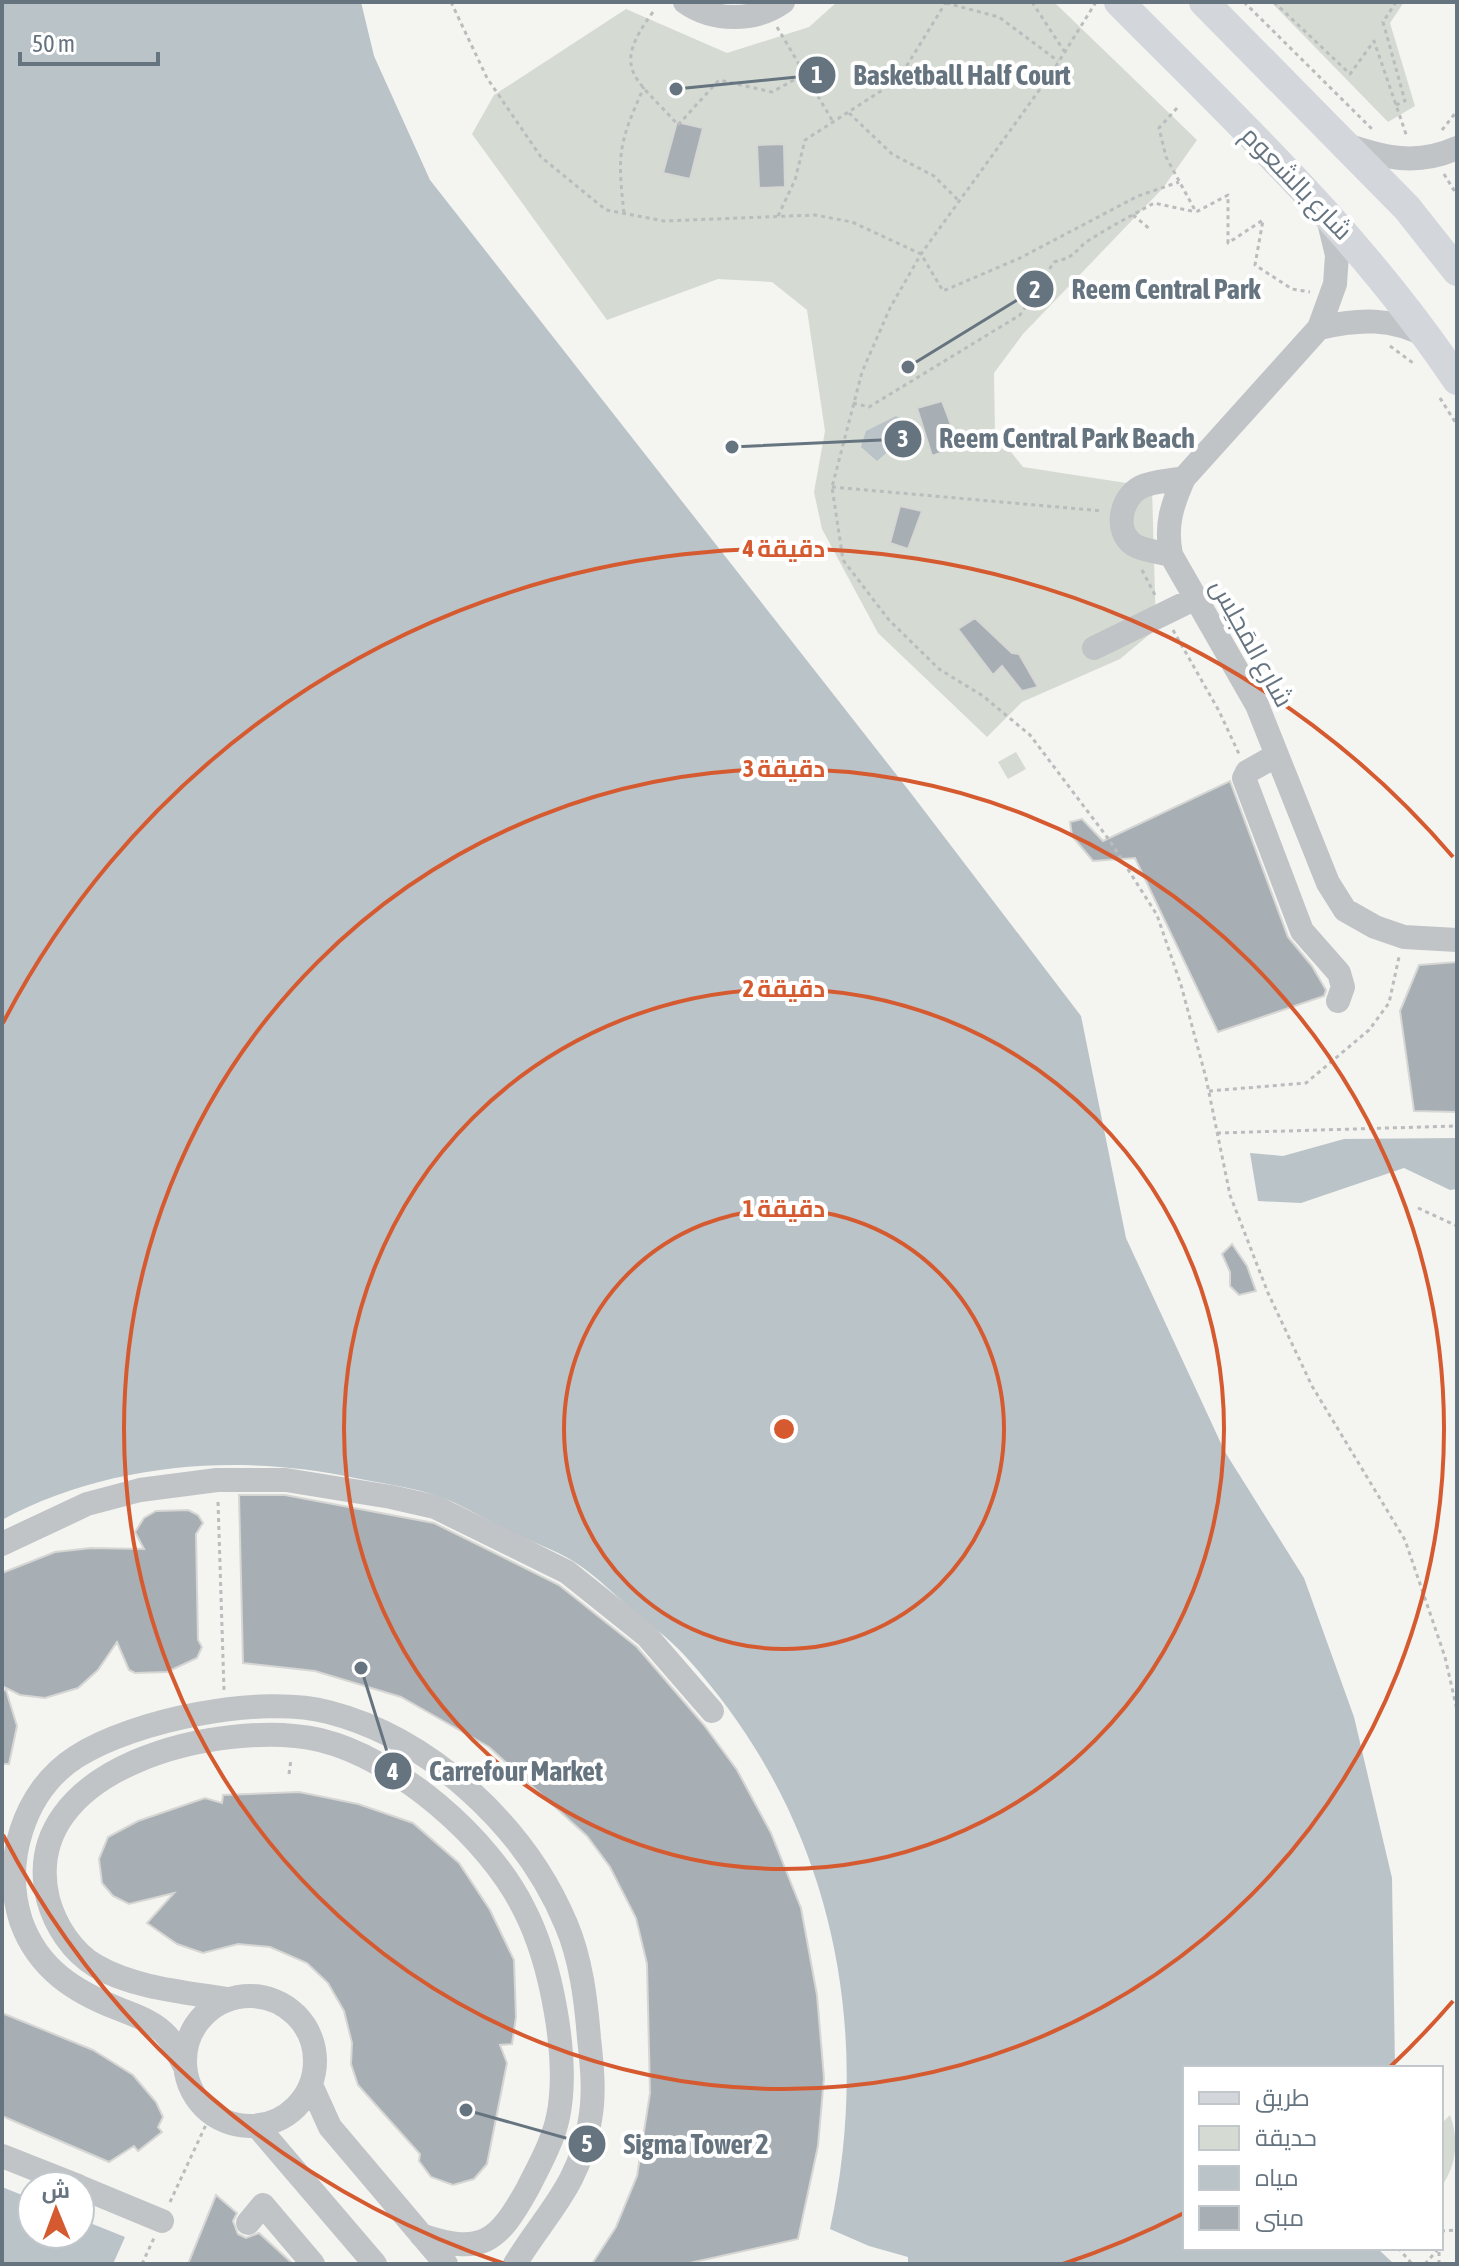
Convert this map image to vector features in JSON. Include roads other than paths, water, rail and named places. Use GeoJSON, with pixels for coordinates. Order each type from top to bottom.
{"type":"FeatureCollection","features":[{"type":"Feature","properties":{"kind":"main road","name":"شارع بالشعوم"},"geometry":{"type":"LineString","coordinates":[[1119,2],[1327,211],[1386,279],[1429,338],[1445,384]]}},
{"type":"Feature","properties":{"kind":"main road"},"geometry":{"type":"LineString","coordinates":[[1204,2],[1344,144],[1379,165],[1457,271]]}},
{"type":"Feature","properties":{"kind":"street"},"geometry":{"type":"LineString","coordinates":[[685,2],[719,17],[750,16],[783,2]]}},
{"type":"Feature","properties":{"kind":"street"},"geometry":{"type":"LineString","coordinates":[[1379,165],[1432,158],[1449,141]]}},
{"type":"Feature","properties":{"kind":"street","name":"شارع المَجلِس"},"geometry":{"type":"LineString","coordinates":[[1327,211],[1337,255],[1335,284],[1319,328],[1184,478],[1171,506],[1167,533],[1171,555],[1257,705],[1328,883],[1345,910],[1375,927],[1404,937],[1457,940]]}},
{"type":"Feature","properties":{"kind":"street"},"geometry":{"type":"LineString","coordinates":[[1319,328],[1352,320],[1385,321],[1429,338]]}},
{"type":"Feature","properties":{"kind":"street"},"geometry":{"type":"LineString","coordinates":[[1171,555],[1135,545],[1126,535],[1123,504],[1139,488],[1184,478]]}},
{"type":"Feature","properties":{"kind":"street"},"geometry":{"type":"LineString","coordinates":[[1094,648],[1196,598]]}},
{"type":"Feature","properties":{"kind":"street"},"geometry":{"type":"LineString","coordinates":[[1277,755],[1247,772],[1244,778],[1302,931],[1339,973],[1343,987],[1338,1001]]}},
{"type":"Feature","properties":{"kind":"street"},"geometry":{"type":"LineString","coordinates":[[2,1544],[87,1504],[140,1490],[217,1480],[286,1480],[435,1507],[567,1572],[647,1636],[712,1711]]}},
{"type":"Feature","properties":{"kind":"street"},"geometry":{"type":"LineString","coordinates":[[421,2235],[466,2247],[495,2234],[535,2175],[558,2115],[560,2072],[548,1967],[537,1934],[521,1902],[481,1849],[412,1785],[352,1751],[321,1740],[283,1734],[219,1739],[154,1755],[94,1784],[64,1812],[46,1856],[46,1887],[61,1931],[95,1966],[122,1978],[227,1999],[259,1997],[289,2008],[304,2023],[313,2042],[316,2064],[311,2085],[299,2105],[280,2119],[257,2126],[225,2121],[211,2114],[198,2101],[184,2065],[167,2036],[145,2019],[89,1998],[58,1978],[46,1965],[23,1925],[17,1904],[14,1867],[18,1838],[32,1806],[56,1775],[76,1757],[148,1728],[225,1710],[282,1706],[324,1710],[365,1723],[395,1738],[443,1769],[481,1803],[529,1859],[560,1913],[586,2002],[593,2082],[590,2120],[581,2157],[566,2191],[515,2264]]}},
{"type":"Feature","properties":{"kind":"street"},"geometry":{"type":"LineString","coordinates":[[184,2065],[186,2044],[195,2025],[209,2010],[227,1999]]}},
{"type":"Feature","properties":{"kind":"street"},"geometry":{"type":"LineString","coordinates":[[311,2085],[330,2127],[446,2264]]}},
{"type":"Feature","properties":{"kind":"street"},"geometry":{"type":"LineString","coordinates":[[257,2126],[375,2264]]}},
{"type":"Feature","properties":{"kind":"street"},"geometry":{"type":"LineString","coordinates":[[2,2156],[38,2170]]}},
{"type":"Feature","properties":{"kind":"street"},"geometry":{"type":"LineString","coordinates":[[96,2193],[162,2221]]}},
{"type":"Feature","properties":{"kind":"street"},"geometry":{"type":"LineString","coordinates":[[260,2225],[313,2264]]}},
{"type":"Feature","properties":{"kind":"water"},"geometry":{"type":"Polygon","coordinates":[[[2,2],[361,2],[374,56],[430,180],[910,792],[1081,1016],[1126,1238],[1225,1452],[1304,1578],[1354,1717],[1392,1878],[1395,2066],[1183,2066],[1183,2250],[1379,2250],[1394,2264],[908,2264],[908,2257],[869,2246],[830,2229],[843,2151],[847,2075],[842,1999],[829,1925],[807,1853],[776,1784],[735,1718],[666,1637],[575,1562],[461,1506],[410,1488],[311,1470],[220,1465],[129,1475],[85,1486],[2,1520],[2,2]]]}},
{"type":"Feature","properties":{"kind":"water"},"geometry":{"type":"Polygon","coordinates":[[[896,416],[907,422],[906,436],[877,461],[861,447],[866,431],[896,416]]]}},
{"type":"Feature","properties":{"kind":"water"},"geometry":{"type":"Polygon","coordinates":[[[1457,1138],[1457,1189],[1450,1190],[1404,1168],[1301,1203],[1258,1201],[1250,1153],[1283,1156],[1344,1139],[1457,1138]]]}},
{"type":"Feature","properties":{"kind":"water"},"geometry":{"type":"Polygon","coordinates":[[[2,2187],[16,2193],[16,2250],[96,2250],[96,2225],[125,2237],[113,2264],[2,2264],[2,2187]]]}},
{"type":"Feature","properties":{"kind":"place","name":"Basketball Half Court"},"geometry":{"type":"Point","coordinates":[676,89]}},
{"type":"Feature","properties":{"kind":"place","name":"Reem Central Park"},"geometry":{"type":"Point","coordinates":[908,367]}},
{"type":"Feature","properties":{"kind":"place","name":"Reem Central Park Beach"},"geometry":{"type":"Point","coordinates":[732,447]}},
{"type":"Feature","properties":{"kind":"place","name":"Carrefour Market"},"geometry":{"type":"Point","coordinates":[361,1668]}},
{"type":"Feature","properties":{"kind":"place","name":"Sigma Tower 2"},"geometry":{"type":"Point","coordinates":[466,2110]}}]}
